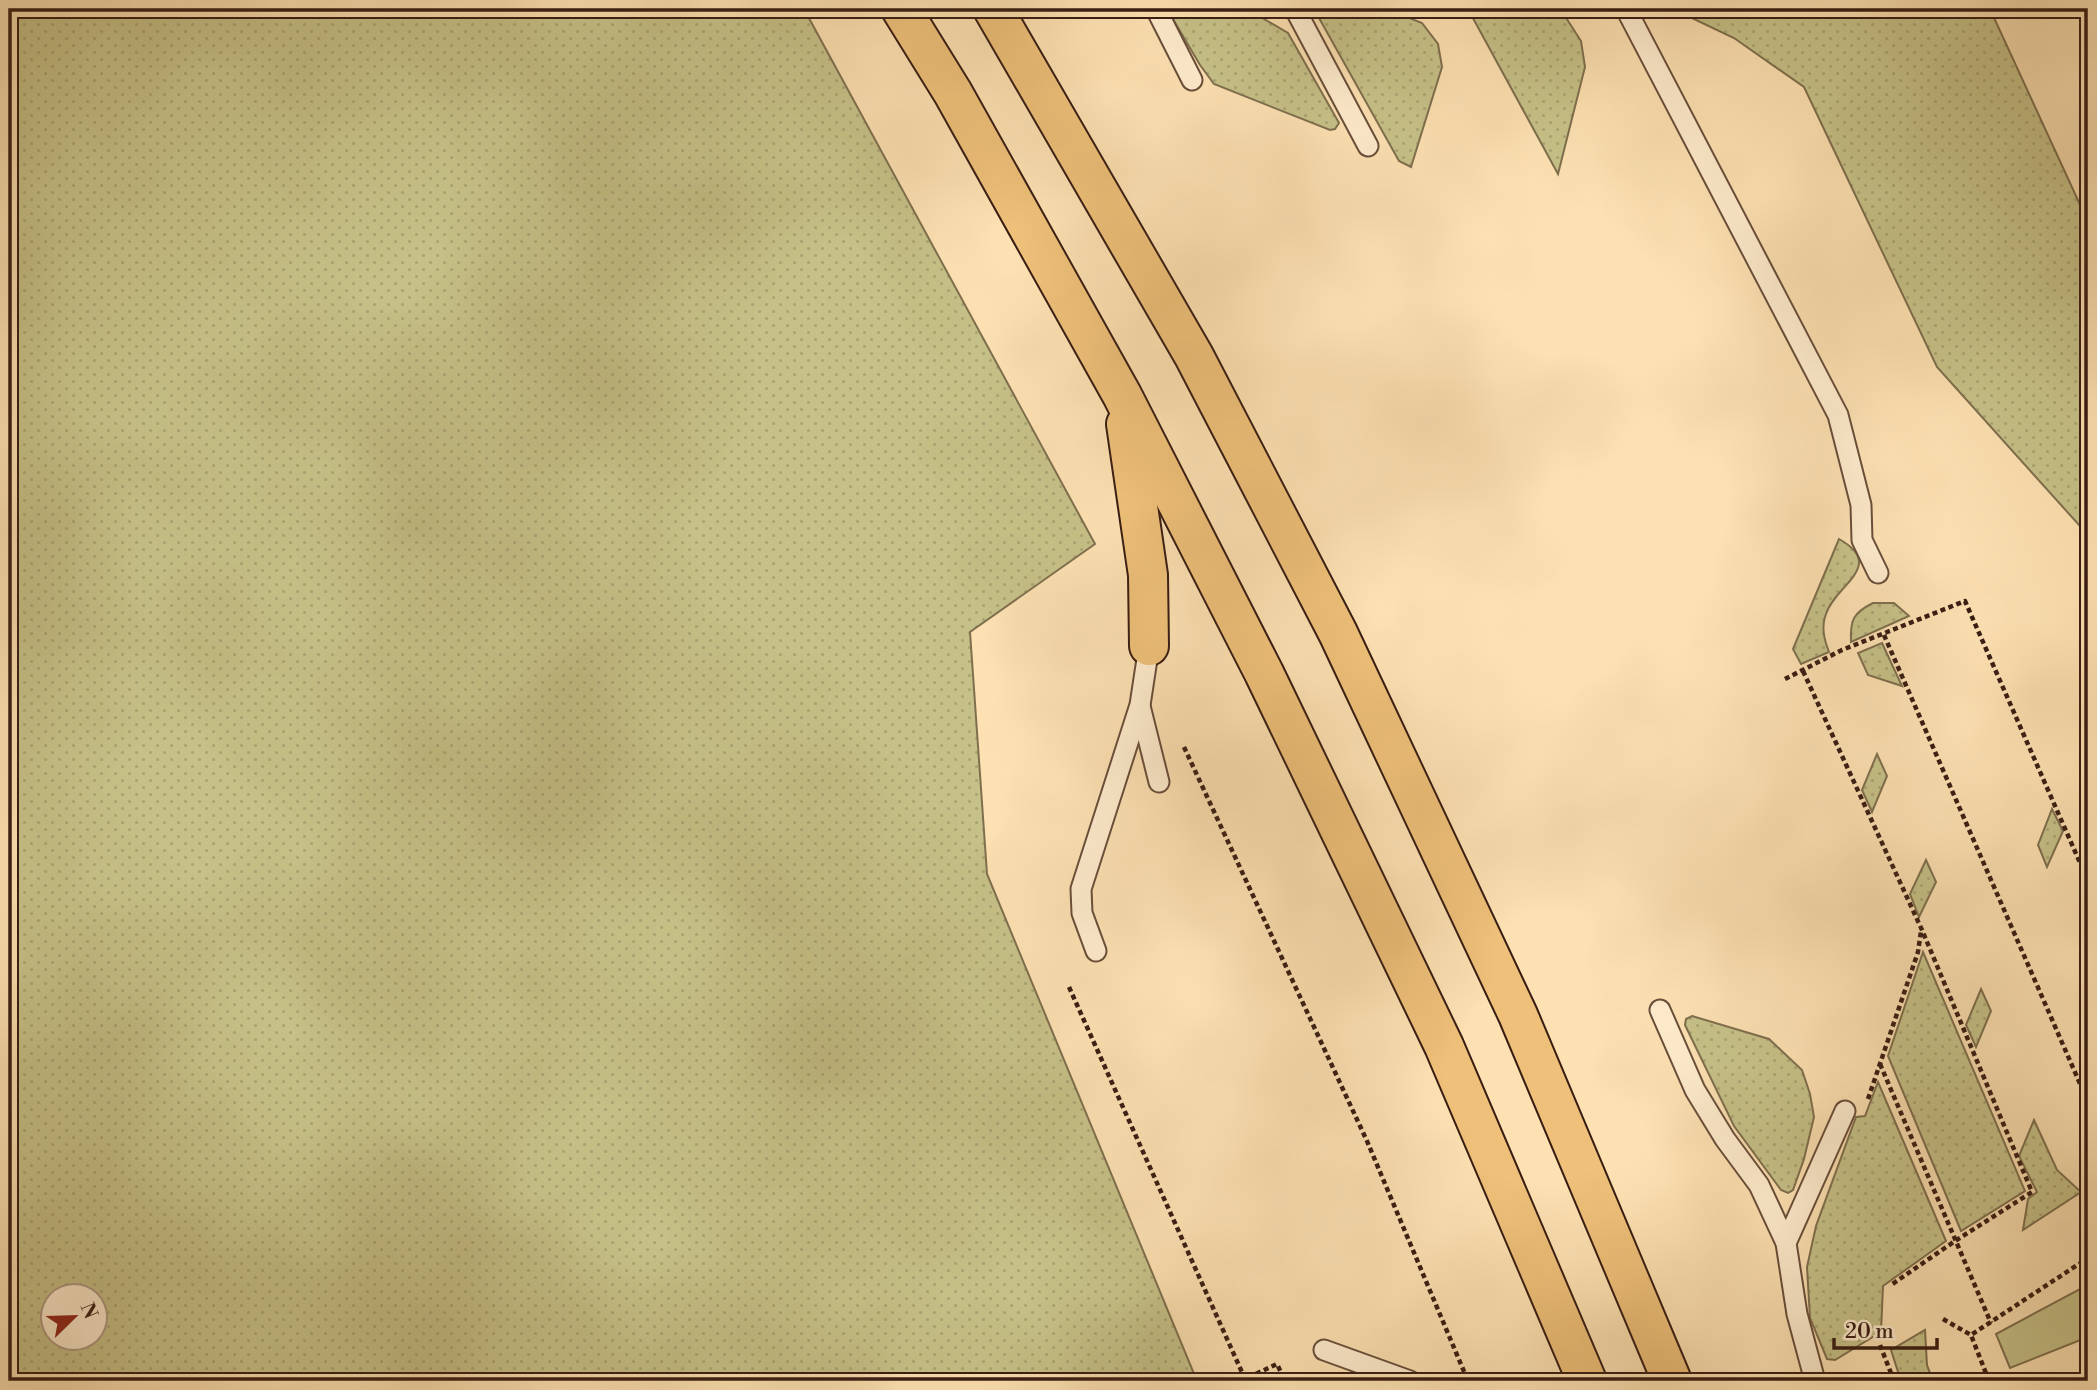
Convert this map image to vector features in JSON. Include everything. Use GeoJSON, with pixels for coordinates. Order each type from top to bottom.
{"type":"FeatureCollection","features":[{"type":"Feature","properties":{"kind":"highway"},"geometry":{"type":"LineString","coordinates":[[901,9],[953,93],[1122,394],[1264,673],[1444,1046],[1587,1381]]}},
{"type":"Feature","properties":{"kind":"highway"},"geometry":{"type":"LineString","coordinates":[[993,9],[1194,356],[1338,633],[1518,1015],[1672,1381]]}},
{"type":"Feature","properties":{"kind":"highway"},"geometry":{"type":"LineString","coordinates":[[1122,394],[1148,575],[1149,646]]}},
{"type":"Feature","properties":{"kind":"lane"},"geometry":{"type":"LineString","coordinates":[[1156,9],[1192,80]]}},
{"type":"Feature","properties":{"kind":"lane"},"geometry":{"type":"LineString","coordinates":[[1295,9],[1368,146]]}},
{"type":"Feature","properties":{"kind":"lane"},"geometry":{"type":"LineString","coordinates":[[1626,9],[1838,415],[1861,505],[1862,540],[1878,573]]}},
{"type":"Feature","properties":{"kind":"lane"},"geometry":{"type":"LineString","coordinates":[[1096,951],[1082,913],[1081,889],[1140,705],[1149,646]]}},
{"type":"Feature","properties":{"kind":"lane"},"geometry":{"type":"LineString","coordinates":[[1140,705],[1159,782]]}},
{"type":"Feature","properties":{"kind":"lane"},"geometry":{"type":"LineString","coordinates":[[1660,1010],[1695,1090],[1725,1139],[1759,1185],[1786,1242],[1797,1314],[1815,1381]]}},
{"type":"Feature","properties":{"kind":"lane"},"geometry":{"type":"LineString","coordinates":[[1786,1242],[1845,1111]]}},
{"type":"Feature","properties":{"kind":"lane"},"geometry":{"type":"LineString","coordinates":[[1324,1350],[1409,1381]]}},
{"type":"Feature","properties":{"kind":"path"},"geometry":{"type":"LineString","coordinates":[[1785,678],[1842,650],[1965,601],[2088,881]]}},
{"type":"Feature","properties":{"kind":"path"},"geometry":{"type":"LineString","coordinates":[[1884,635],[2088,1102]]}},
{"type":"Feature","properties":{"kind":"path"},"geometry":{"type":"LineString","coordinates":[[1804,671],[1922,930],[2032,1192],[1891,1285]]}},
{"type":"Feature","properties":{"kind":"path"},"geometry":{"type":"LineString","coordinates":[[1184,747],[1367,1141],[1468,1381]]}},
{"type":"Feature","properties":{"kind":"path"},"geometry":{"type":"LineString","coordinates":[[1845,1111],[1867,1104],[1918,952],[1922,930]]}},
{"type":"Feature","properties":{"kind":"path"},"geometry":{"type":"LineString","coordinates":[[1069,988],[1245,1379],[1278,1364],[1285,1381]]}},
{"type":"Feature","properties":{"kind":"path"},"geometry":{"type":"LineString","coordinates":[[1880,1064],[1991,1323]]}},
{"type":"Feature","properties":{"kind":"path"},"geometry":{"type":"LineString","coordinates":[[1971,1335],[2088,1258]]}},
{"type":"Feature","properties":{"kind":"path"},"geometry":{"type":"LineString","coordinates":[[1943,1319],[1971,1335],[1989,1381]]}},
{"type":"Feature","properties":{"kind":"path"},"geometry":{"type":"LineString","coordinates":[[1880,1345],[1894,1381]]}},
{"type":"Feature","properties":{"kind":"shaded area"},"geometry":{"type":"Polygon","coordinates":[[[9,9],[804,9],[1095,544],[970,632],[987,874],[1197,1381],[9,1381],[9,9]]]}},
{"type":"Feature","properties":{"kind":"shaded area"},"geometry":{"type":"Polygon","coordinates":[[[1167,9],[1247,9],[1288,33],[1339,123],[1335,129],[1330,130],[1214,84],[1167,9]]]}},
{"type":"Feature","properties":{"kind":"shaded area"},"geometry":{"type":"Polygon","coordinates":[[[1314,9],[1387,9],[1422,23],[1438,44],[1442,67],[1411,167],[1399,161],[1314,9]]]}},
{"type":"Feature","properties":{"kind":"shaded area"},"geometry":{"type":"Polygon","coordinates":[[[1468,9],[1555,9],[1563,13],[1581,41],[1585,67],[1558,174],[1468,9]]]}},
{"type":"Feature","properties":{"kind":"shaded area"},"geometry":{"type":"Polygon","coordinates":[[[1673,9],[1990,9],[2088,222],[2088,535],[1937,367],[1804,87],[1734,38],[1673,9]]]}},
{"type":"Feature","properties":{"kind":"shaded area"},"geometry":{"type":"Polygon","coordinates":[[[1839,539],[1853,549],[1858,558],[1858,567],[1826,614],[1824,633],[1829,652],[1801,664],[1793,649],[1839,539]]]}},
{"type":"Feature","properties":{"kind":"shaded area"},"geometry":{"type":"Polygon","coordinates":[[[1873,603],[1894,603],[1909,616],[1851,642],[1854,618],[1873,603]]]}},
{"type":"Feature","properties":{"kind":"shaded area"},"geometry":{"type":"Polygon","coordinates":[[[1882,643],[1902,686],[1868,675],[1858,653],[1882,643]]]}},
{"type":"Feature","properties":{"kind":"shaded area"},"geometry":{"type":"Polygon","coordinates":[[[1877,754],[1887,776],[1872,812],[1862,790],[1877,754]]]}},
{"type":"Feature","properties":{"kind":"shaded area"},"geometry":{"type":"Polygon","coordinates":[[[2052,809],[2063,831],[2047,867],[2038,845],[2052,809]]]}},
{"type":"Feature","properties":{"kind":"shaded area"},"geometry":{"type":"Polygon","coordinates":[[[1926,860],[1936,882],[1919,917],[1910,894],[1926,860]]]}},
{"type":"Feature","properties":{"kind":"shaded area"},"geometry":{"type":"Polygon","coordinates":[[[1923,952],[2025,1191],[1961,1231],[1888,1056],[1923,952]]]}},
{"type":"Feature","properties":{"kind":"shaded area"},"geometry":{"type":"Polygon","coordinates":[[[1981,989],[1991,1011],[1976,1047],[1966,1025],[1981,989]]]}},
{"type":"Feature","properties":{"kind":"shaded area"},"geometry":{"type":"Polygon","coordinates":[[[1692,1016],[1769,1039],[1802,1070],[1814,1117],[1804,1159],[1793,1190],[1788,1193],[1781,1190],[1734,1126],[1685,1025],[1686,1019],[1692,1016]]]}},
{"type":"Feature","properties":{"kind":"shaded area"},"geometry":{"type":"Polygon","coordinates":[[[1878,1082],[1946,1241],[1883,1286],[1881,1332],[1835,1360],[1827,1359],[1810,1318],[1807,1267],[1816,1226],[1856,1117],[1865,1116],[1878,1082]]]}},
{"type":"Feature","properties":{"kind":"shaded area"},"geometry":{"type":"Polygon","coordinates":[[[2034,1120],[2057,1170],[2081,1192],[2023,1230],[2028,1199],[2037,1192],[2019,1156],[2034,1120]]]}},
{"type":"Feature","properties":{"kind":"shaded area"},"geometry":{"type":"Polygon","coordinates":[[[2080,1289],[2088,1301],[2088,1337],[2010,1368],[1996,1334],[2080,1289]]]}},
{"type":"Feature","properties":{"kind":"shaded area"},"geometry":{"type":"Polygon","coordinates":[[[1925,1330],[1927,1365],[1933,1381],[1901,1381],[1891,1350],[1925,1330]]]}}]}
